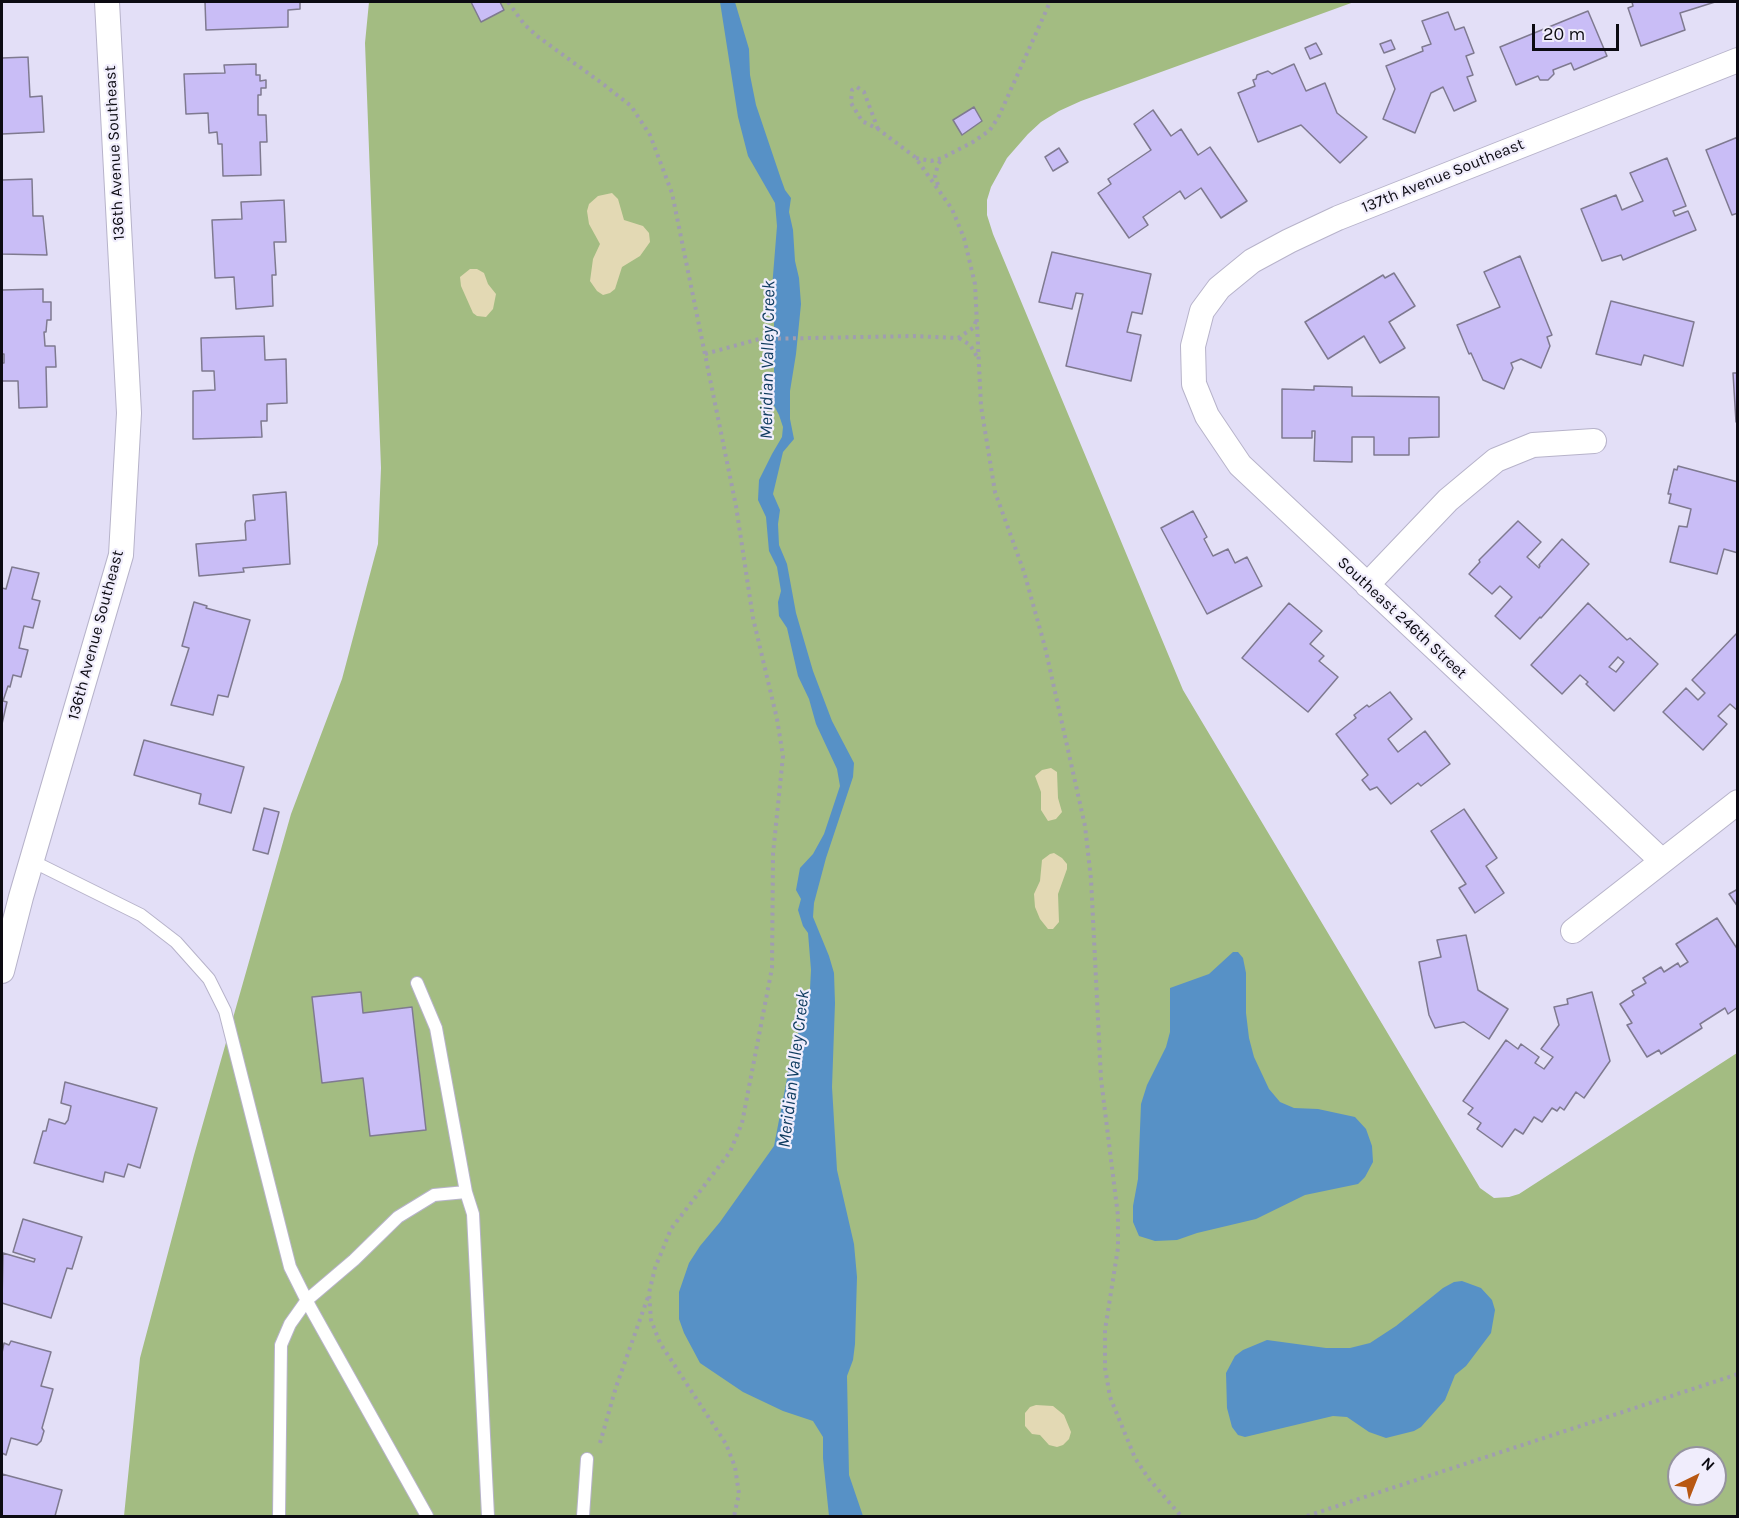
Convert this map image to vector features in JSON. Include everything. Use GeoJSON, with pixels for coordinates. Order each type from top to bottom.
{"type":"FeatureCollection","features":[{"type":"Feature","properties":{"kind":"street","name":"136th Avenue Southeast"},"geometry":{"type":"LineString","coordinates":[[2,971],[121,555],[129,413],[107,2]]}},
{"type":"Feature","properties":{"kind":"street","name":"137th Avenue Southeast"},"geometry":{"type":"LineString","coordinates":[[1193,346],[1202,311],[1219,288],[1252,261],[1289,241],[1349,214],[1737,60]]}},
{"type":"Feature","properties":{"kind":"street","name":"Southeast 246th Street"},"geometry":{"type":"LineString","coordinates":[[1193,346],[1194,384],[1207,416],[1240,465],[1661,860]]}},
{"type":"Feature","properties":{"kind":"street"},"geometry":{"type":"LineString","coordinates":[[1367,585],[1449,500],[1496,460],[1533,445],[1594,441]]}},
{"type":"Feature","properties":{"kind":"street"},"geometry":{"type":"LineString","coordinates":[[1573,931],[1737,802]]}},
{"type":"Feature","properties":{"kind":"lane"},"geometry":{"type":"LineString","coordinates":[[32,861],[141,915],[176,942],[209,979],[225,1011],[290,1267],[427,1516]]}},
{"type":"Feature","properties":{"kind":"lane"},"geometry":{"type":"LineString","coordinates":[[417,983],[436,1028],[466,1192],[473,1214],[488,1516]]}},
{"type":"Feature","properties":{"kind":"lane"},"geometry":{"type":"LineString","coordinates":[[279,1516],[281,1345],[290,1324],[307,1300],[354,1260],[398,1217],[434,1195],[466,1192]]}},
{"type":"Feature","properties":{"kind":"lane"},"geometry":{"type":"LineString","coordinates":[[584,1516],[587,1459]]}},
{"type":"Feature","properties":{"kind":"path"},"geometry":{"type":"LineString","coordinates":[[508,2],[524,24],[537,36],[631,106],[650,135],[672,193],[736,506],[753,618],[777,719],[783,756],[773,854],[772,968],[742,1123],[730,1152],[671,1229],[655,1268],[649,1293],[616,1387],[597,1454],[587,1459]]}},
{"type":"Feature","properties":{"kind":"path"},"geometry":{"type":"LineString","coordinates":[[915,157],[930,161],[942,158],[990,130],[999,116],[1050,2]]}},
{"type":"Feature","properties":{"kind":"path"},"geometry":{"type":"LineString","coordinates":[[878,129],[864,92],[857,87],[852,90],[851,103],[862,121],[878,129],[915,157],[952,209],[964,238],[975,284],[981,406],[995,492],[1024,572],[1045,647],[1085,826],[1091,879],[1101,1079],[1118,1216],[1118,1248],[1105,1330],[1105,1368],[1110,1397],[1136,1458],[1149,1479],[1181,1516]]}},
{"type":"Feature","properties":{"kind":"path"},"geometry":{"type":"LineString","coordinates":[[938,188],[935,176],[942,158]]}},
{"type":"Feature","properties":{"kind":"path"},"geometry":{"type":"LineString","coordinates":[[958,338],[973,328],[977,321]]}},
{"type":"Feature","properties":{"kind":"path"},"geometry":{"type":"LineString","coordinates":[[705,354],[759,339],[914,336],[958,338],[970,345],[979,359]]}},
{"type":"Feature","properties":{"kind":"path"},"geometry":{"type":"LineString","coordinates":[[649,1293],[651,1320],[660,1343],[726,1444],[735,1467],[739,1494],[734,1516]]}},
{"type":"Feature","properties":{"kind":"path"},"geometry":{"type":"LineString","coordinates":[[1307,1516],[1737,1374]]}},
{"type":"Feature","properties":{"kind":"green space"},"geometry":{"type":"Polygon","coordinates":[[[369,2],[1354,2],[1059,111],[1041,122],[1007,158],[991,187],[987,200],[987,215],[1183,690],[1480,1188],[1494,1198],[1519,1194],[1737,1053],[1737,1516],[124,1516],[140,1358],[194,1155],[291,814],[342,679],[378,544],[381,468],[365,43],[369,2]]]}},
{"type":"Feature","properties":{"kind":"sand"},"geometry":{"type":"Polygon","coordinates":[[[612,193],[618,199],[624,220],[643,226],[649,233],[650,242],[640,256],[622,267],[615,289],[603,295],[590,281],[593,259],[600,244],[589,224],[587,211],[589,204],[598,196],[612,193]]]}},
{"type":"Feature","properties":{"kind":"sand"},"geometry":{"type":"Polygon","coordinates":[[[470,269],[477,269],[484,273],[488,284],[496,294],[493,309],[486,317],[473,313],[461,286],[460,277],[470,269]]]}},
{"type":"Feature","properties":{"kind":"sand"},"geometry":{"type":"Polygon","coordinates":[[[1051,768],[1057,772],[1058,798],[1062,812],[1056,819],[1048,821],[1041,810],[1041,792],[1035,776],[1042,770],[1051,768]]]}},
{"type":"Feature","properties":{"kind":"sand"},"geometry":{"type":"Polygon","coordinates":[[[1054,853],[1067,864],[1067,869],[1058,894],[1059,922],[1053,929],[1048,929],[1040,919],[1035,907],[1034,894],[1040,881],[1042,860],[1054,853]]]}},
{"type":"Feature","properties":{"kind":"sand"},"geometry":{"type":"Polygon","coordinates":[[[1053,1406],[1064,1415],[1071,1432],[1069,1439],[1063,1445],[1057,1447],[1049,1445],[1040,1435],[1032,1434],[1025,1426],[1025,1413],[1030,1407],[1053,1406]]]}},
{"type":"Feature","properties":{"kind":"water","name":"Meridian Valley Creek"},"geometry":{"type":"Polygon","coordinates":[[[720,2],[735,2],[749,49],[750,75],[756,105],[785,190],[791,198],[789,212],[801,304],[790,391],[790,419],[794,439],[783,452],[773,494],[780,510],[779,545],[787,564],[796,613],[813,671],[832,721],[854,763],[853,777],[826,858],[814,903],[813,917],[834,973],[832,1087],[837,1170],[854,1244],[857,1277],[855,1344],[853,1360],[847,1376],[849,1475],[863,1516],[829,1516],[823,1437],[813,1421],[783,1411],[743,1392],[700,1363],[679,1319],[679,1292],[689,1263],[774,1146],[789,1068],[810,989],[808,933],[798,910],[801,899],[796,890],[800,868],[813,854],[824,834],[840,786],[837,769],[816,724],[809,699],[798,676],[787,628],[779,616],[778,602],[781,591],[777,567],[769,551],[766,517],[758,500],[759,480],[782,437],[783,427],[770,398],[774,377],[774,320],[771,300],[777,226],[775,203],[748,156],[738,117],[720,2]]]}},
{"type":"Feature","properties":{"kind":"water"},"geometry":{"type":"Polygon","coordinates":[[[1233,952],[1238,952],[1243,958],[1246,973],[1246,1013],[1249,1038],[1254,1057],[1269,1089],[1280,1102],[1294,1108],[1318,1109],[1355,1117],[1366,1129],[1372,1146],[1373,1162],[1365,1177],[1358,1184],[1305,1195],[1256,1219],[1177,1240],[1155,1241],[1139,1236],[1133,1222],[1133,1206],[1138,1179],[1141,1104],[1147,1085],[1166,1047],[1170,1032],[1170,988],[1209,974],[1233,952]]]}},
{"type":"Feature","properties":{"kind":"water"},"geometry":{"type":"Polygon","coordinates":[[[1462,1281],[1481,1288],[1492,1300],[1495,1310],[1491,1333],[1466,1366],[1455,1375],[1445,1400],[1421,1427],[1386,1438],[1369,1432],[1347,1417],[1333,1416],[1245,1437],[1238,1435],[1232,1427],[1227,1408],[1226,1373],[1235,1356],[1243,1350],[1267,1340],[1326,1348],[1350,1348],[1370,1343],[1396,1326],[1443,1288],[1454,1282],[1462,1281]]]}},
{"type":"Feature","properties":{"kind":"building"},"geometry":{"type":"Polygon","coordinates":[[[205,2],[300,2],[300,9],[288,10],[288,27],[206,30],[205,2]]]}},
{"type":"Feature","properties":{"kind":"building"},"geometry":{"type":"Polygon","coordinates":[[[471,2],[500,2],[504,10],[481,22],[471,2]]]}},
{"type":"Feature","properties":{"kind":"building"},"geometry":{"type":"Polygon","coordinates":[[[1632,2],[1715,2],[1680,13],[1685,30],[1641,46],[1628,8],[1633,6],[1632,2]]]}},
{"type":"Feature","properties":{"kind":"building"},"geometry":{"type":"Polygon","coordinates":[[[1588,11],[1607,56],[1574,70],[1571,63],[1553,70],[1554,74],[1548,80],[1540,80],[1538,76],[1516,85],[1500,47],[1588,11]]]}},
{"type":"Feature","properties":{"kind":"building"},"geometry":{"type":"Polygon","coordinates":[[[1448,12],[1455,30],[1464,27],[1474,53],[1466,56],[1473,75],[1467,77],[1476,101],[1454,111],[1443,87],[1431,93],[1415,133],[1383,119],[1395,89],[1386,66],[1423,51],[1422,47],[1431,44],[1422,21],[1448,12]]]}},
{"type":"Feature","properties":{"kind":"building"},"geometry":{"type":"Polygon","coordinates":[[[1391,40],[1395,49],[1384,53],[1380,44],[1391,40]]]}},
{"type":"Feature","properties":{"kind":"building"},"geometry":{"type":"Polygon","coordinates":[[[1316,43],[1322,54],[1310,59],[1305,48],[1316,43]]]}},
{"type":"Feature","properties":{"kind":"building"},"geometry":{"type":"Polygon","coordinates":[[[28,57],[30,97],[42,96],[44,132],[2,134],[2,58],[28,57]]]}},
{"type":"Feature","properties":{"kind":"building"},"geometry":{"type":"Polygon","coordinates":[[[256,64],[256,75],[260,75],[260,81],[266,80],[266,88],[261,88],[261,95],[258,95],[258,115],[266,115],[267,142],[260,142],[261,175],[223,176],[222,144],[218,144],[217,132],[209,133],[208,113],[186,114],[184,74],[225,73],[224,65],[256,64]]]}},
{"type":"Feature","properties":{"kind":"building"},"geometry":{"type":"Polygon","coordinates":[[[1294,64],[1306,91],[1325,83],[1337,113],[1367,137],[1340,163],[1301,125],[1258,142],[1238,93],[1255,86],[1253,80],[1257,75],[1268,71],[1272,74],[1294,64]]]}},
{"type":"Feature","properties":{"kind":"building"},"geometry":{"type":"Polygon","coordinates":[[[974,107],[982,121],[962,135],[953,120],[974,107]]]}},
{"type":"Feature","properties":{"kind":"building"},"geometry":{"type":"Polygon","coordinates":[[[1153,110],[1171,136],[1181,129],[1198,155],[1210,147],[1247,201],[1221,218],[1201,188],[1185,199],[1180,191],[1143,217],[1148,225],[1129,238],[1098,193],[1111,184],[1108,179],[1151,150],[1134,124],[1153,110]]]}},
{"type":"Feature","properties":{"kind":"building"},"geometry":{"type":"Polygon","coordinates":[[[1738,137],[1738,213],[1732,215],[1706,150],[1738,137]]]}},
{"type":"Feature","properties":{"kind":"building"},"geometry":{"type":"Polygon","coordinates":[[[1059,148],[1068,162],[1053,171],[1045,157],[1059,148]]]}},
{"type":"Feature","properties":{"kind":"building"},"geometry":{"type":"Polygon","coordinates":[[[1667,158],[1686,206],[1673,211],[1675,216],[1688,211],[1696,230],[1623,260],[1621,255],[1602,261],[1581,209],[1616,195],[1622,210],[1643,201],[1630,173],[1667,158]]]}},
{"type":"Feature","properties":{"kind":"building"},"geometry":{"type":"Polygon","coordinates":[[[32,179],[33,216],[43,216],[47,255],[2,254],[2,180],[32,179]]]}},
{"type":"Feature","properties":{"kind":"building"},"geometry":{"type":"Polygon","coordinates":[[[284,200],[286,242],[274,242],[276,275],[272,275],[273,306],[236,309],[234,277],[215,278],[212,220],[242,219],[241,202],[284,200]]]}},
{"type":"Feature","properties":{"kind":"building"},"geometry":{"type":"Polygon","coordinates":[[[1052,252],[1151,274],[1142,314],[1132,312],[1127,332],[1141,335],[1131,381],[1066,366],[1083,294],[1076,293],[1072,309],[1039,302],[1052,252]]]}},
{"type":"Feature","properties":{"kind":"building"},"geometry":{"type":"Polygon","coordinates":[[[1520,256],[1552,335],[1547,337],[1550,346],[1541,368],[1521,359],[1511,363],[1513,368],[1504,389],[1483,380],[1457,325],[1500,307],[1484,272],[1520,256]]]}},
{"type":"Feature","properties":{"kind":"building"},"geometry":{"type":"Polygon","coordinates":[[[1394,273],[1415,306],[1389,322],[1405,348],[1380,363],[1364,336],[1328,359],[1305,322],[1383,275],[1385,278],[1394,273]]]}},
{"type":"Feature","properties":{"kind":"building"},"geometry":{"type":"Polygon","coordinates":[[[43,289],[43,302],[51,302],[51,320],[47,320],[46,332],[44,332],[45,346],[55,346],[56,367],[46,367],[47,407],[19,408],[18,381],[2,381],[4,354],[2,354],[2,290],[43,289]]]}},
{"type":"Feature","properties":{"kind":"building"},"geometry":{"type":"Polygon","coordinates":[[[1611,301],[1694,322],[1683,366],[1644,355],[1641,365],[1596,354],[1611,301]]]}},
{"type":"Feature","properties":{"kind":"building"},"geometry":{"type":"Polygon","coordinates":[[[264,336],[265,360],[286,359],[287,403],[267,404],[267,421],[261,421],[262,437],[193,439],[193,391],[215,390],[214,371],[202,371],[201,338],[264,336]]]}},
{"type":"Feature","properties":{"kind":"building"},"geometry":{"type":"Polygon","coordinates":[[[1733,373],[1738,373],[1738,422],[1736,422],[1733,373]]]}},
{"type":"Feature","properties":{"kind":"building"},"geometry":{"type":"Polygon","coordinates":[[[1314,386],[1352,387],[1352,396],[1439,397],[1439,437],[1409,438],[1409,455],[1374,455],[1374,437],[1352,437],[1352,462],[1314,461],[1315,431],[1312,431],[1312,438],[1282,438],[1282,389],[1314,390],[1314,386]]]}},
{"type":"Feature","properties":{"kind":"building"},"geometry":{"type":"Polygon","coordinates":[[[1678,466],[1738,482],[1738,553],[1724,549],[1717,574],[1670,562],[1679,526],[1687,527],[1691,509],[1669,503],[1671,494],[1668,494],[1674,469],[1677,470],[1678,466]]]}},
{"type":"Feature","properties":{"kind":"building"},"geometry":{"type":"Polygon","coordinates":[[[286,492],[290,564],[243,568],[244,572],[199,576],[196,544],[246,540],[246,521],[255,520],[253,495],[286,492]]]}},
{"type":"Feature","properties":{"kind":"building"},"geometry":{"type":"Polygon","coordinates":[[[1193,511],[1207,537],[1204,539],[1213,556],[1228,549],[1235,563],[1247,557],[1262,586],[1207,614],[1161,528],[1193,511]]]}},
{"type":"Feature","properties":{"kind":"building"},"geometry":{"type":"Polygon","coordinates":[[[1518,521],[1541,542],[1527,557],[1539,568],[1539,565],[1562,539],[1589,564],[1520,639],[1495,616],[1512,597],[1500,586],[1492,594],[1469,574],[1480,562],[1479,560],[1518,521]]]}},
{"type":"Feature","properties":{"kind":"building"},"geometry":{"type":"Polygon","coordinates":[[[12,567],[39,573],[32,599],[40,601],[33,628],[24,626],[19,648],[28,650],[21,677],[13,675],[10,687],[8,686],[3,701],[7,702],[2,724],[2,588],[6,589],[12,567]]]}},
{"type":"Feature","properties":{"kind":"building"},"geometry":{"type":"Polygon","coordinates":[[[194,602],[207,606],[206,608],[250,620],[228,697],[218,695],[213,715],[171,705],[189,648],[182,646],[194,602]]]}},
{"type":"Feature","properties":{"kind":"building"},"geometry":{"type":"Polygon","coordinates":[[[1289,603],[1322,631],[1310,644],[1324,656],[1319,661],[1338,677],[1308,712],[1242,658],[1289,603]]]}},
{"type":"Feature","properties":{"kind":"building"},"geometry":{"type":"Polygon","coordinates":[[[1588,603],[1627,640],[1630,638],[1658,664],[1614,711],[1586,684],[1588,682],[1580,675],[1562,694],[1531,665],[1588,603]],[[1618,657],[1609,667],[1616,672],[1624,662],[1618,657]]]}},
{"type":"Feature","properties":{"kind":"building"},"geometry":{"type":"Polygon","coordinates":[[[1738,632],[1738,711],[1730,704],[1718,716],[1727,724],[1703,750],[1663,712],[1686,688],[1698,700],[1705,693],[1692,680],[1738,632]]]}},
{"type":"Feature","properties":{"kind":"building"},"geometry":{"type":"Polygon","coordinates":[[[1390,692],[1412,719],[1388,739],[1398,752],[1425,731],[1450,764],[1421,786],[1418,783],[1391,804],[1377,787],[1370,790],[1362,780],[1368,775],[1336,734],[1356,718],[1354,715],[1390,692]]]}},
{"type":"Feature","properties":{"kind":"building"},"geometry":{"type":"Polygon","coordinates":[[[144,740],[244,767],[231,813],[199,804],[201,794],[134,775],[144,740]]]}},
{"type":"Feature","properties":{"kind":"building"},"geometry":{"type":"Polygon","coordinates":[[[264,808],[279,812],[268,854],[253,850],[264,808]]]}},
{"type":"Feature","properties":{"kind":"building"},"geometry":{"type":"Polygon","coordinates":[[[1464,809],[1497,858],[1486,866],[1504,893],[1475,913],[1459,888],[1466,884],[1431,831],[1464,809]]]}},
{"type":"Feature","properties":{"kind":"building"},"geometry":{"type":"Polygon","coordinates":[[[1738,889],[1738,907],[1729,894],[1738,889]]]}},
{"type":"Feature","properties":{"kind":"building"},"geometry":{"type":"Polygon","coordinates":[[[1717,918],[1738,950],[1738,1007],[1728,1014],[1725,1008],[1700,1024],[1702,1028],[1661,1054],[1659,1050],[1647,1057],[1627,1025],[1632,1023],[1620,1004],[1634,995],[1632,991],[1646,983],[1643,978],[1661,967],[1664,972],[1678,963],[1680,967],[1688,962],[1676,944],[1717,918]]]}},
{"type":"Feature","properties":{"kind":"building"},"geometry":{"type":"Polygon","coordinates":[[[1466,935],[1478,990],[1508,1009],[1489,1039],[1464,1022],[1435,1028],[1429,1015],[1419,962],[1441,957],[1437,940],[1466,935]]]}},
{"type":"Feature","properties":{"kind":"building"},"geometry":{"type":"Polygon","coordinates":[[[361,992],[363,1013],[412,1007],[426,1130],[370,1136],[363,1078],[322,1083],[312,997],[361,992]]]}},
{"type":"Feature","properties":{"kind":"building"},"geometry":{"type":"Polygon","coordinates":[[[1592,992],[1610,1061],[1584,1098],[1576,1092],[1564,1110],[1560,1107],[1557,1111],[1552,1108],[1542,1122],[1534,1117],[1523,1134],[1515,1129],[1502,1147],[1477,1129],[1481,1123],[1468,1114],[1473,1108],[1463,1101],[1506,1040],[1518,1049],[1521,1044],[1539,1057],[1535,1063],[1544,1069],[1553,1057],[1541,1049],[1559,1025],[1554,1007],[1568,1004],[1567,999],[1592,992]]]}},
{"type":"Feature","properties":{"kind":"building"},"geometry":{"type":"Polygon","coordinates":[[[65,1082],[157,1108],[140,1168],[128,1164],[124,1177],[105,1172],[103,1182],[34,1163],[43,1131],[46,1131],[49,1119],[65,1124],[68,1120],[71,1106],[61,1103],[65,1082]]]}},
{"type":"Feature","properties":{"kind":"building"},"geometry":{"type":"Polygon","coordinates":[[[23,1219],[82,1237],[72,1269],[67,1268],[51,1318],[2,1303],[3,1253],[34,1262],[35,1259],[13,1252],[23,1219]]]}},
{"type":"Feature","properties":{"kind":"building"},"geometry":{"type":"Polygon","coordinates":[[[11,1341],[51,1352],[41,1386],[53,1389],[42,1428],[44,1431],[41,1441],[37,1445],[11,1438],[6,1455],[2,1453],[2,1353],[4,1343],[9,1345],[11,1341]]]}},
{"type":"Feature","properties":{"kind":"building"},"geometry":{"type":"Polygon","coordinates":[[[2,1474],[62,1490],[55,1516],[2,1516],[2,1474]]]}}]}
